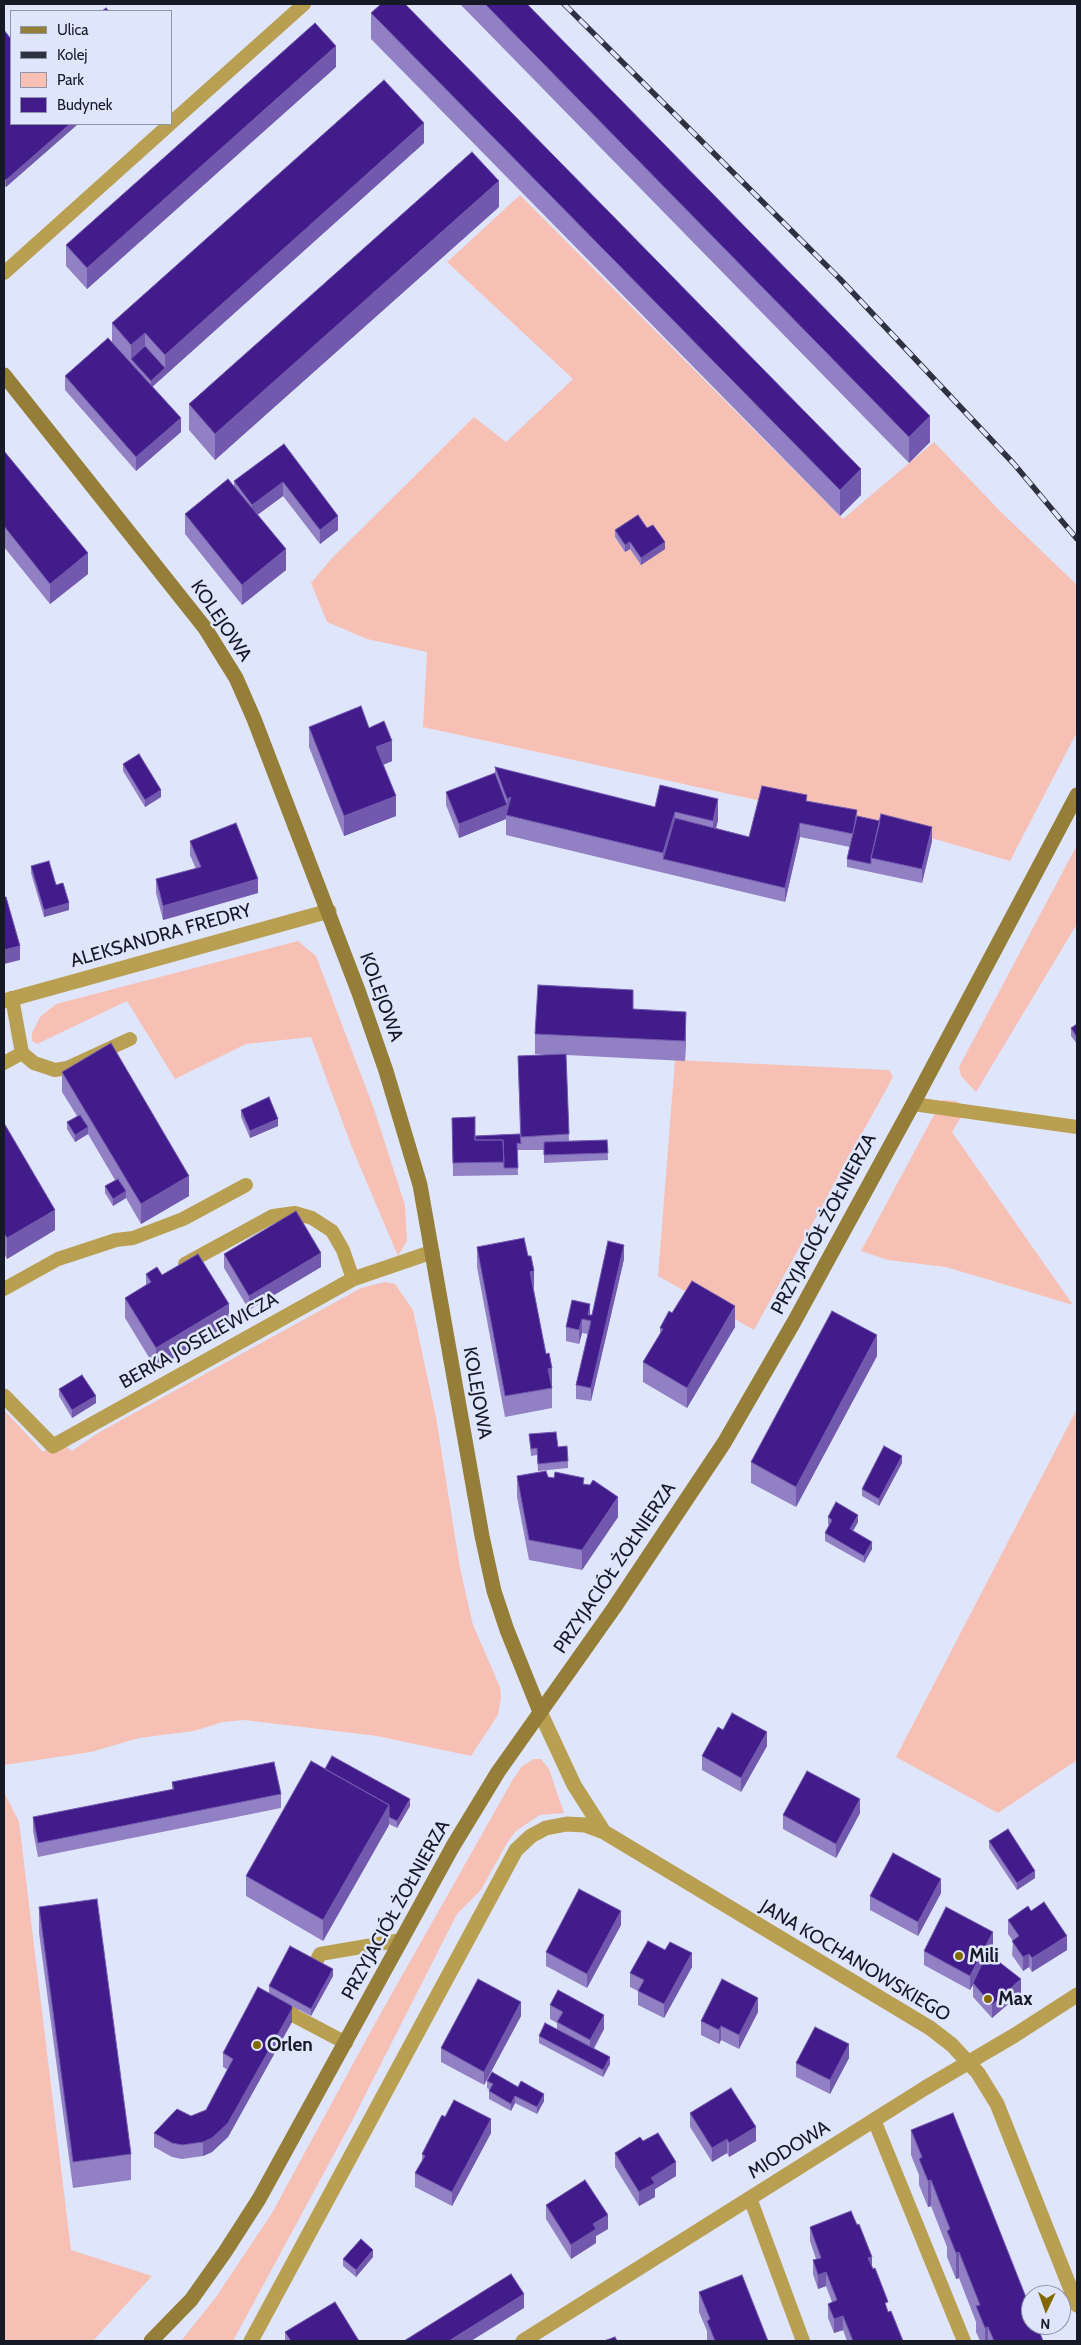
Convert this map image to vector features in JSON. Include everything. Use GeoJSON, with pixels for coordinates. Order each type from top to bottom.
{"type":"FeatureCollection","features":[{"type":"Feature","properties":{"kind":"main road","name":"KOLEJOWA"},"geometry":{"type":"LineString","coordinates":[[4,375],[183,598],[222,652],[254,719],[329,910],[386,1071],[420,1185],[482,1536],[492,1582],[507,1630],[540,1712]]}},
{"type":"Feature","properties":{"kind":"main road","name":"PRZYJACIÓŁ ŻOŁNIERZA"},"geometry":{"type":"LineString","coordinates":[[151,2341],[191,2300],[259,2199],[453,1846],[498,1772],[614,1608],[724,1443],[794,1322],[913,1104],[1077,795]]}},
{"type":"Feature","properties":{"kind":"street","name":"ALEKSANDRA FREDRY"},"geometry":{"type":"LineString","coordinates":[[8,999],[329,910]]}},
{"type":"Feature","properties":{"kind":"street","name":"BERKA JOSELEWICZA"},"geometry":{"type":"LineString","coordinates":[[4,1396],[53,1446],[353,1279],[432,1252]]}},
{"type":"Feature","properties":{"kind":"street","name":"JANA KOCHANOWSKIEGO"},"geometry":{"type":"LineString","coordinates":[[540,1712],[574,1785],[604,1832],[930,2028],[952,2045],[968,2062],[988,2087],[997,2104],[1077,2305]]}},
{"type":"Feature","properties":{"kind":"street"},"geometry":{"type":"LineString","coordinates":[[251,2341],[516,1850],[531,1836],[546,1828],[567,1824],[586,1825],[604,1832]]}},
{"type":"Feature","properties":{"kind":"street","name":"MIODOWA"},"geometry":{"type":"LineString","coordinates":[[524,2341],[874,2120],[1077,1995]]}},
{"type":"Feature","properties":{"kind":"lane"},"geometry":{"type":"LineString","coordinates":[[172,122],[304,4]]}},
{"type":"Feature","properties":{"kind":"lane"},"geometry":{"type":"LineString","coordinates":[[4,274],[169,125]]}},
{"type":"Feature","properties":{"kind":"lane"},"geometry":{"type":"LineString","coordinates":[[8,999],[22,1053],[34,1063],[54,1070],[67,1068],[130,1039]]}},
{"type":"Feature","properties":{"kind":"lane"},"geometry":{"type":"LineString","coordinates":[[4,1063],[22,1053]]}},
{"type":"Feature","properties":{"kind":"lane"},"geometry":{"type":"LineString","coordinates":[[913,1104],[1077,1127]]}},
{"type":"Feature","properties":{"kind":"lane"},"geometry":{"type":"LineString","coordinates":[[4,1289],[58,1259],[116,1240],[133,1238],[183,1218],[246,1186]]}},
{"type":"Feature","properties":{"kind":"lane"},"geometry":{"type":"LineString","coordinates":[[185,1264],[273,1216],[295,1213],[312,1218],[332,1231],[342,1250],[353,1279]]}},
{"type":"Feature","properties":{"kind":"lane"},"geometry":{"type":"LineString","coordinates":[[314,1966],[320,1954],[402,1940]]}},
{"type":"Feature","properties":{"kind":"lane"},"geometry":{"type":"LineString","coordinates":[[292,2006],[289,2013],[346,2043]]}},
{"type":"Feature","properties":{"kind":"lane"},"geometry":{"type":"LineString","coordinates":[[874,2120],[964,2341]]}},
{"type":"Feature","properties":{"kind":"lane"},"geometry":{"type":"LineString","coordinates":[[750,2198],[803,2341]]}},
{"type":"Feature","properties":{"kind":"green space"},"geometry":{"type":"Polygon","coordinates":[[[520,195],[843,519],[934,442],[1000,511],[1077,585],[1077,732],[1010,861],[935,839],[423,727],[427,652],[367,639],[327,622],[311,583],[332,558],[474,417],[506,442],[573,379],[447,262],[520,195]]]}},
{"type":"Feature","properties":{"kind":"green space"},"geometry":{"type":"Polygon","coordinates":[[[1077,845],[1077,924],[976,1092],[961,1076],[959,1067],[1077,845]]]}},
{"type":"Feature","properties":{"kind":"green space"},"geometry":{"type":"Polygon","coordinates":[[[298,941],[316,956],[374,1109],[405,1205],[407,1241],[398,1256],[353,1150],[311,1037],[246,1044],[175,1079],[127,1001],[37,1044],[32,1041],[32,1033],[40,1017],[56,1004],[298,941]]]}},
{"type":"Feature","properties":{"kind":"green space"},"geometry":{"type":"Polygon","coordinates":[[[675,1060],[889,1070],[893,1077],[754,1330],[658,1276],[675,1060]]]}},
{"type":"Feature","properties":{"kind":"green space"},"geometry":{"type":"Polygon","coordinates":[[[942,1100],[956,1101],[967,1107],[952,1132],[1073,1305],[946,1267],[888,1260],[861,1251],[942,1100]]]}},
{"type":"Feature","properties":{"kind":"green space"},"geometry":{"type":"Polygon","coordinates":[[[385,1282],[395,1284],[413,1310],[436,1417],[460,1568],[473,1625],[500,1687],[501,1698],[498,1715],[471,1756],[377,1736],[244,1720],[223,1722],[194,1731],[139,1738],[91,1752],[4,1765],[4,1410],[43,1452],[61,1442],[72,1451],[98,1433],[361,1288],[385,1282]]]}},
{"type":"Feature","properties":{"kind":"green space"},"geometry":{"type":"Polygon","coordinates":[[[1077,1409],[1077,1760],[998,1813],[896,1757],[1077,1409]]]}},
{"type":"Feature","properties":{"kind":"green space"},"geometry":{"type":"Polygon","coordinates":[[[534,1759],[541,1759],[549,1769],[564,1813],[540,1815],[516,1831],[507,1843],[481,1890],[457,1914],[352,2121],[233,2341],[181,2341],[216,2297],[272,2213],[373,2027],[512,1781],[522,1766],[534,1759]]]}},
{"type":"Feature","properties":{"kind":"green space"},"geometry":{"type":"Polygon","coordinates":[[[4,1792],[19,1822],[71,2250],[152,2276],[93,2341],[4,2341],[4,1792]]]}},
{"type":"Feature","properties":{"kind":"building"},"geometry":{"type":"Polygon","coordinates":[[[381,4],[405,4],[861,469],[840,490],[371,13],[381,4]]]}},
{"type":"Feature","properties":{"kind":"building"},"geometry":{"type":"Polygon","coordinates":[[[485,4],[527,4],[930,416],[909,437],[485,4]]]}},
{"type":"Feature","properties":{"kind":"building"},"geometry":{"type":"Polygon","coordinates":[[[315,23],[336,46],[87,268],[66,245],[315,23]]]}},
{"type":"Feature","properties":{"kind":"building"},"geometry":{"type":"Polygon","coordinates":[[[4,30],[10,38],[10,125],[69,125],[6,180],[4,178],[4,30]]]}},
{"type":"Feature","properties":{"kind":"building"},"geometry":{"type":"Polygon","coordinates":[[[384,80],[424,123],[165,355],[145,333],[131,345],[112,323],[384,80]]]}},
{"type":"Feature","properties":{"kind":"building"},"geometry":{"type":"Polygon","coordinates":[[[472,152],[499,181],[215,434],[189,404],[472,152]]]}},
{"type":"Feature","properties":{"kind":"building"},"geometry":{"type":"Polygon","coordinates":[[[108,338],[181,418],[136,457],[65,376],[108,338]]]}},
{"type":"Feature","properties":{"kind":"building"},"geometry":{"type":"Polygon","coordinates":[[[145,346],[165,368],[151,381],[131,359],[145,346]]]}},
{"type":"Feature","properties":{"kind":"building"},"geometry":{"type":"Polygon","coordinates":[[[284,444],[338,516],[320,530],[283,482],[252,505],[234,481],[284,444]]]}},
{"type":"Feature","properties":{"kind":"building"},"geometry":{"type":"Polygon","coordinates":[[[4,451],[88,553],[50,584],[4,526],[4,451]]]}},
{"type":"Feature","properties":{"kind":"building"},"geometry":{"type":"Polygon","coordinates":[[[228,479],[286,549],[242,585],[185,514],[228,479]]]}},
{"type":"Feature","properties":{"kind":"building"},"geometry":{"type":"Polygon","coordinates":[[[638,515],[647,528],[653,525],[665,542],[641,558],[630,542],[625,545],[615,530],[638,515]]]}},
{"type":"Feature","properties":{"kind":"building"},"geometry":{"type":"Polygon","coordinates":[[[361,706],[369,728],[384,721],[392,741],[376,747],[396,796],[344,816],[309,727],[361,706]]]}},
{"type":"Feature","properties":{"kind":"building"},"geometry":{"type":"Polygon","coordinates":[[[139,754],[161,790],[145,800],[123,764],[139,754]]]}},
{"type":"Feature","properties":{"kind":"building"},"geometry":{"type":"Polygon","coordinates":[[[495,767],[655,807],[660,785],[718,799],[713,821],[675,812],[663,853],[506,815],[511,797],[507,799],[495,767]]]}},
{"type":"Feature","properties":{"kind":"building"},"geometry":{"type":"Polygon","coordinates":[[[495,773],[507,805],[459,824],[446,792],[495,773]]]}},
{"type":"Feature","properties":{"kind":"building"},"geometry":{"type":"Polygon","coordinates":[[[762,786],[807,795],[806,801],[857,810],[853,834],[800,823],[785,888],[663,859],[675,818],[749,837],[762,786]]]}},
{"type":"Feature","properties":{"kind":"building"},"geometry":{"type":"Polygon","coordinates":[[[881,814],[932,827],[922,869],[871,858],[881,814]]]}},
{"type":"Feature","properties":{"kind":"building"},"geometry":{"type":"Polygon","coordinates":[[[857,816],[880,821],[871,864],[847,859],[857,816]]]}},
{"type":"Feature","properties":{"kind":"building"},"geometry":{"type":"Polygon","coordinates":[[[236,823],[258,879],[163,906],[156,879],[201,867],[190,841],[236,823]]]}},
{"type":"Feature","properties":{"kind":"building"},"geometry":{"type":"Polygon","coordinates":[[[49,861],[56,885],[63,883],[69,903],[44,910],[31,866],[49,861]]]}},
{"type":"Feature","properties":{"kind":"building"},"geometry":{"type":"Polygon","coordinates":[[[4,897],[6,897],[20,946],[4,950],[4,897]]]}},
{"type":"Feature","properties":{"kind":"building"},"geometry":{"type":"Polygon","coordinates":[[[538,985],[633,990],[633,1009],[686,1012],[685,1041],[535,1034],[538,985]]]}},
{"type":"Feature","properties":{"kind":"building"},"geometry":{"type":"Polygon","coordinates":[[[1077,1024],[1077,1037],[1071,1028],[1077,1024]]]}},
{"type":"Feature","properties":{"kind":"building"},"geometry":{"type":"Polygon","coordinates":[[[111,1043],[189,1176],[141,1204],[62,1072],[111,1043]]]}},
{"type":"Feature","properties":{"kind":"building"},"geometry":{"type":"Polygon","coordinates":[[[566,1054],[569,1134],[521,1137],[518,1056],[566,1054]]]}},
{"type":"Feature","properties":{"kind":"building"},"geometry":{"type":"Polygon","coordinates":[[[269,1097],[278,1119],[250,1131],[241,1110],[269,1097]]]}},
{"type":"Feature","properties":{"kind":"building"},"geometry":{"type":"Polygon","coordinates":[[[80,1115],[88,1127],[75,1135],[67,1122],[80,1115]]]}},
{"type":"Feature","properties":{"kind":"building"},"geometry":{"type":"Polygon","coordinates":[[[475,1117],[475,1140],[503,1140],[504,1162],[453,1163],[452,1118],[475,1117]]]}},
{"type":"Feature","properties":{"kind":"building"},"geometry":{"type":"Polygon","coordinates":[[[4,1123],[55,1210],[7,1238],[4,1233],[4,1123]]]}},
{"type":"Feature","properties":{"kind":"building"},"geometry":{"type":"Polygon","coordinates":[[[520,1134],[521,1144],[517,1143],[518,1168],[504,1168],[503,1140],[475,1140],[475,1136],[520,1134]]]}},
{"type":"Feature","properties":{"kind":"building"},"geometry":{"type":"Polygon","coordinates":[[[607,1140],[608,1153],[544,1155],[544,1142],[607,1140]]]}},
{"type":"Feature","properties":{"kind":"building"},"geometry":{"type":"Polygon","coordinates":[[[118,1179],[126,1191],[113,1199],[105,1186],[118,1179]]]}},
{"type":"Feature","properties":{"kind":"building"},"geometry":{"type":"Polygon","coordinates":[[[296,1211],[321,1253],[249,1296],[224,1254],[296,1211]]]}},
{"type":"Feature","properties":{"kind":"building"},"geometry":{"type":"Polygon","coordinates":[[[524,1238],[534,1271],[530,1272],[546,1354],[549,1353],[552,1368],[548,1369],[552,1388],[505,1396],[477,1247],[524,1238]]]}},
{"type":"Feature","properties":{"kind":"building"},"geometry":{"type":"Polygon","coordinates":[[[608,1241],[624,1245],[591,1388],[576,1385],[591,1321],[582,1319],[579,1330],[566,1327],[572,1300],[590,1304],[588,1315],[592,1315],[608,1241]]]}},
{"type":"Feature","properties":{"kind":"building"},"geometry":{"type":"Polygon","coordinates":[[[198,1254],[229,1304],[156,1348],[125,1298],[151,1282],[146,1274],[157,1267],[162,1275],[198,1254]]]}},
{"type":"Feature","properties":{"kind":"building"},"geometry":{"type":"Polygon","coordinates":[[[692,1281],[735,1306],[687,1388],[643,1362],[663,1329],[660,1328],[669,1311],[672,1313],[692,1281]]]}},
{"type":"Feature","properties":{"kind":"building"},"geometry":{"type":"Polygon","coordinates":[[[832,1311],[877,1335],[796,1487],[751,1462],[832,1311]]]}},
{"type":"Feature","properties":{"kind":"building"},"geometry":{"type":"Polygon","coordinates":[[[82,1375],[96,1396],[72,1410],[59,1389],[82,1375]]]}},
{"type":"Feature","properties":{"kind":"building"},"geometry":{"type":"Polygon","coordinates":[[[556,1432],[558,1447],[567,1446],[568,1461],[538,1464],[537,1448],[531,1449],[529,1434],[556,1432]]]}},
{"type":"Feature","properties":{"kind":"building"},"geometry":{"type":"Polygon","coordinates":[[[884,1446],[902,1456],[879,1499],[862,1489],[884,1446]]]}},
{"type":"Feature","properties":{"kind":"building"},"geometry":{"type":"Polygon","coordinates":[[[546,1471],[548,1477],[554,1478],[555,1472],[584,1478],[583,1484],[590,1485],[593,1480],[618,1497],[582,1550],[529,1540],[517,1476],[546,1471]]]}},
{"type":"Feature","properties":{"kind":"building"},"geometry":{"type":"Polygon","coordinates":[[[836,1502],[858,1515],[850,1529],[872,1542],[864,1556],[825,1533],[832,1520],[828,1517],[836,1502]]]}},
{"type":"Feature","properties":{"kind":"building"},"geometry":{"type":"Polygon","coordinates":[[[732,1713],[767,1732],[741,1778],[702,1756],[718,1727],[723,1730],[732,1713]]]}},
{"type":"Feature","properties":{"kind":"building"},"geometry":{"type":"Polygon","coordinates":[[[332,1756],[410,1799],[397,1821],[389,1817],[389,1805],[325,1769],[332,1756]]]}},
{"type":"Feature","properties":{"kind":"building"},"geometry":{"type":"Polygon","coordinates":[[[311,1761],[389,1805],[323,1920],[246,1876],[311,1761]]]}},
{"type":"Feature","properties":{"kind":"building"},"geometry":{"type":"Polygon","coordinates":[[[274,1762],[281,1794],[38,1843],[33,1817],[174,1789],[172,1782],[274,1762]]]}},
{"type":"Feature","properties":{"kind":"building"},"geometry":{"type":"Polygon","coordinates":[[[807,1771],[860,1799],[836,1844],[783,1815],[807,1771]]]}},
{"type":"Feature","properties":{"kind":"building"},"geometry":{"type":"Polygon","coordinates":[[[1008,1829],[1035,1871],[1017,1883],[989,1841],[1008,1829]]]}},
{"type":"Feature","properties":{"kind":"building"},"geometry":{"type":"Polygon","coordinates":[[[893,1853],[941,1879],[918,1922],[870,1896],[893,1853]]]}},
{"type":"Feature","properties":{"kind":"building"},"geometry":{"type":"Polygon","coordinates":[[[579,1889],[621,1911],[587,1974],[546,1952],[579,1889]]]}},
{"type":"Feature","properties":{"kind":"building"},"geometry":{"type":"Polygon","coordinates":[[[97,1899],[131,2154],[73,2162],[39,1907],[97,1899]]]}},
{"type":"Feature","properties":{"kind":"building"},"geometry":{"type":"Polygon","coordinates":[[[1044,1902],[1067,1936],[1032,1958],[1029,1954],[1023,1957],[1012,1941],[1019,1936],[1008,1920],[1028,1906],[1031,1911],[1044,1902]]]}},
{"type":"Feature","properties":{"kind":"building"},"geometry":{"type":"Polygon","coordinates":[[[946,1907],[993,1932],[970,1976],[924,1951],[946,1907]]]}},
{"type":"Feature","properties":{"kind":"building"},"geometry":{"type":"Polygon","coordinates":[[[648,1941],[665,1950],[670,1942],[692,1953],[664,2004],[638,1991],[644,1980],[630,1973],[648,1941]]]}},
{"type":"Feature","properties":{"kind":"building"},"geometry":{"type":"Polygon","coordinates":[[[290,1946],[333,1969],[311,2009],[269,1986],[290,1946]]]}},
{"type":"Feature","properties":{"kind":"building"},"geometry":{"type":"Polygon","coordinates":[[[994,1958],[1021,1979],[992,2005],[973,1983],[982,1964],[994,1958]]]}},
{"type":"Feature","properties":{"kind":"building"},"geometry":{"type":"Polygon","coordinates":[[[478,1979],[521,2002],[484,2072],[441,2048],[478,1979]]]}},
{"type":"Feature","properties":{"kind":"building"},"geometry":{"type":"Polygon","coordinates":[[[722,1979],[758,1998],[739,2035],[721,2026],[719,2030],[701,2021],[722,1979]]]}},
{"type":"Feature","properties":{"kind":"building"},"geometry":{"type":"Polygon","coordinates":[[[258,1987],[292,2006],[292,2009],[228,2123],[212,2138],[203,2142],[182,2145],[172,2143],[154,2133],[177,2109],[191,2116],[206,2110],[233,2059],[223,2053],[258,1987]]]}},
{"type":"Feature","properties":{"kind":"building"},"geometry":{"type":"Polygon","coordinates":[[[558,1990],[604,2015],[590,2040],[557,2022],[563,2012],[550,2005],[558,1990]]]}},
{"type":"Feature","properties":{"kind":"building"},"geometry":{"type":"Polygon","coordinates":[[[545,2023],[610,2057],[603,2070],[539,2036],[545,2023]]]}},
{"type":"Feature","properties":{"kind":"building"},"geometry":{"type":"Polygon","coordinates":[[[815,2027],[849,2044],[830,2080],[796,2063],[815,2027]]]}},
{"type":"Feature","properties":{"kind":"building"},"geometry":{"type":"Polygon","coordinates":[[[492,2072],[518,2087],[521,2081],[544,2094],[537,2107],[515,2096],[511,2104],[489,2091],[493,2084],[487,2081],[492,2072]]]}},
{"type":"Feature","properties":{"kind":"building"},"geometry":{"type":"Polygon","coordinates":[[[731,2088],[756,2127],[729,2143],[727,2139],[712,2148],[690,2113],[731,2088]]]}},
{"type":"Feature","properties":{"kind":"building"},"geometry":{"type":"Polygon","coordinates":[[[454,2100],[491,2119],[452,2192],[415,2173],[425,2156],[422,2154],[442,2115],[445,2117],[454,2100]]]}},
{"type":"Feature","properties":{"kind":"building"},"geometry":{"type":"Polygon","coordinates":[[[953,2113],[1021,2285],[1021,2335],[1041,2335],[1043,2341],[994,2341],[988,2327],[985,2328],[976,2306],[980,2305],[959,2252],[956,2253],[947,2231],[950,2229],[931,2180],[928,2181],[919,2159],[922,2157],[911,2130],[953,2113]]]}},
{"type":"Feature","properties":{"kind":"building"},"geometry":{"type":"Polygon","coordinates":[[[658,2133],[676,2162],[651,2178],[655,2183],[639,2192],[615,2153],[640,2137],[643,2141],[658,2133]]]}},
{"type":"Feature","properties":{"kind":"building"},"geometry":{"type":"Polygon","coordinates":[[[585,2180],[608,2215],[593,2224],[596,2229],[571,2245],[546,2205],[585,2180]]]}},
{"type":"Feature","properties":{"kind":"building"},"geometry":{"type":"Polygon","coordinates":[[[851,2211],[857,2225],[859,2224],[872,2257],[868,2258],[873,2269],[875,2268],[887,2299],[888,2302],[885,2303],[888,2312],[891,2311],[903,2341],[853,2341],[843,2316],[834,2319],[828,2304],[837,2300],[826,2272],[818,2275],[813,2260],[821,2258],[810,2227],[851,2211]]]}},
{"type":"Feature","properties":{"kind":"building"},"geometry":{"type":"Polygon","coordinates":[[[361,2239],[373,2250],[356,2270],[343,2259],[361,2239]]]}},
{"type":"Feature","properties":{"kind":"building"},"geometry":{"type":"Polygon","coordinates":[[[511,2274],[524,2294],[449,2341],[404,2341],[511,2274]]]}},
{"type":"Feature","properties":{"kind":"building"},"geometry":{"type":"Polygon","coordinates":[[[742,2275],[768,2341],[715,2341],[707,2321],[710,2319],[699,2292],[742,2275]]]}},
{"type":"Feature","properties":{"kind":"building"},"geometry":{"type":"Polygon","coordinates":[[[335,2302],[359,2341],[291,2341],[285,2332],[335,2302]]]}},
{"type":"Feature","properties":{"kind":"building"},"geometry":{"type":"Polygon","coordinates":[[[615,2337],[617,2341],[604,2341],[615,2337]]]}},
{"type":"Feature","properties":{"kind":"railway"},"geometry":{"type":"LineString","coordinates":[[564,4],[840,279],[1014,464],[1077,539]]}},
{"type":"Feature","properties":{"kind":"place","name":"Mili"},"geometry":{"type":"Point","coordinates":[959,1956]}},
{"type":"Feature","properties":{"kind":"place","name":"Max"},"geometry":{"type":"Point","coordinates":[988,1999]}},
{"type":"Feature","properties":{"kind":"place","name":"Orlen"},"geometry":{"type":"Point","coordinates":[257,2045]}}]}
